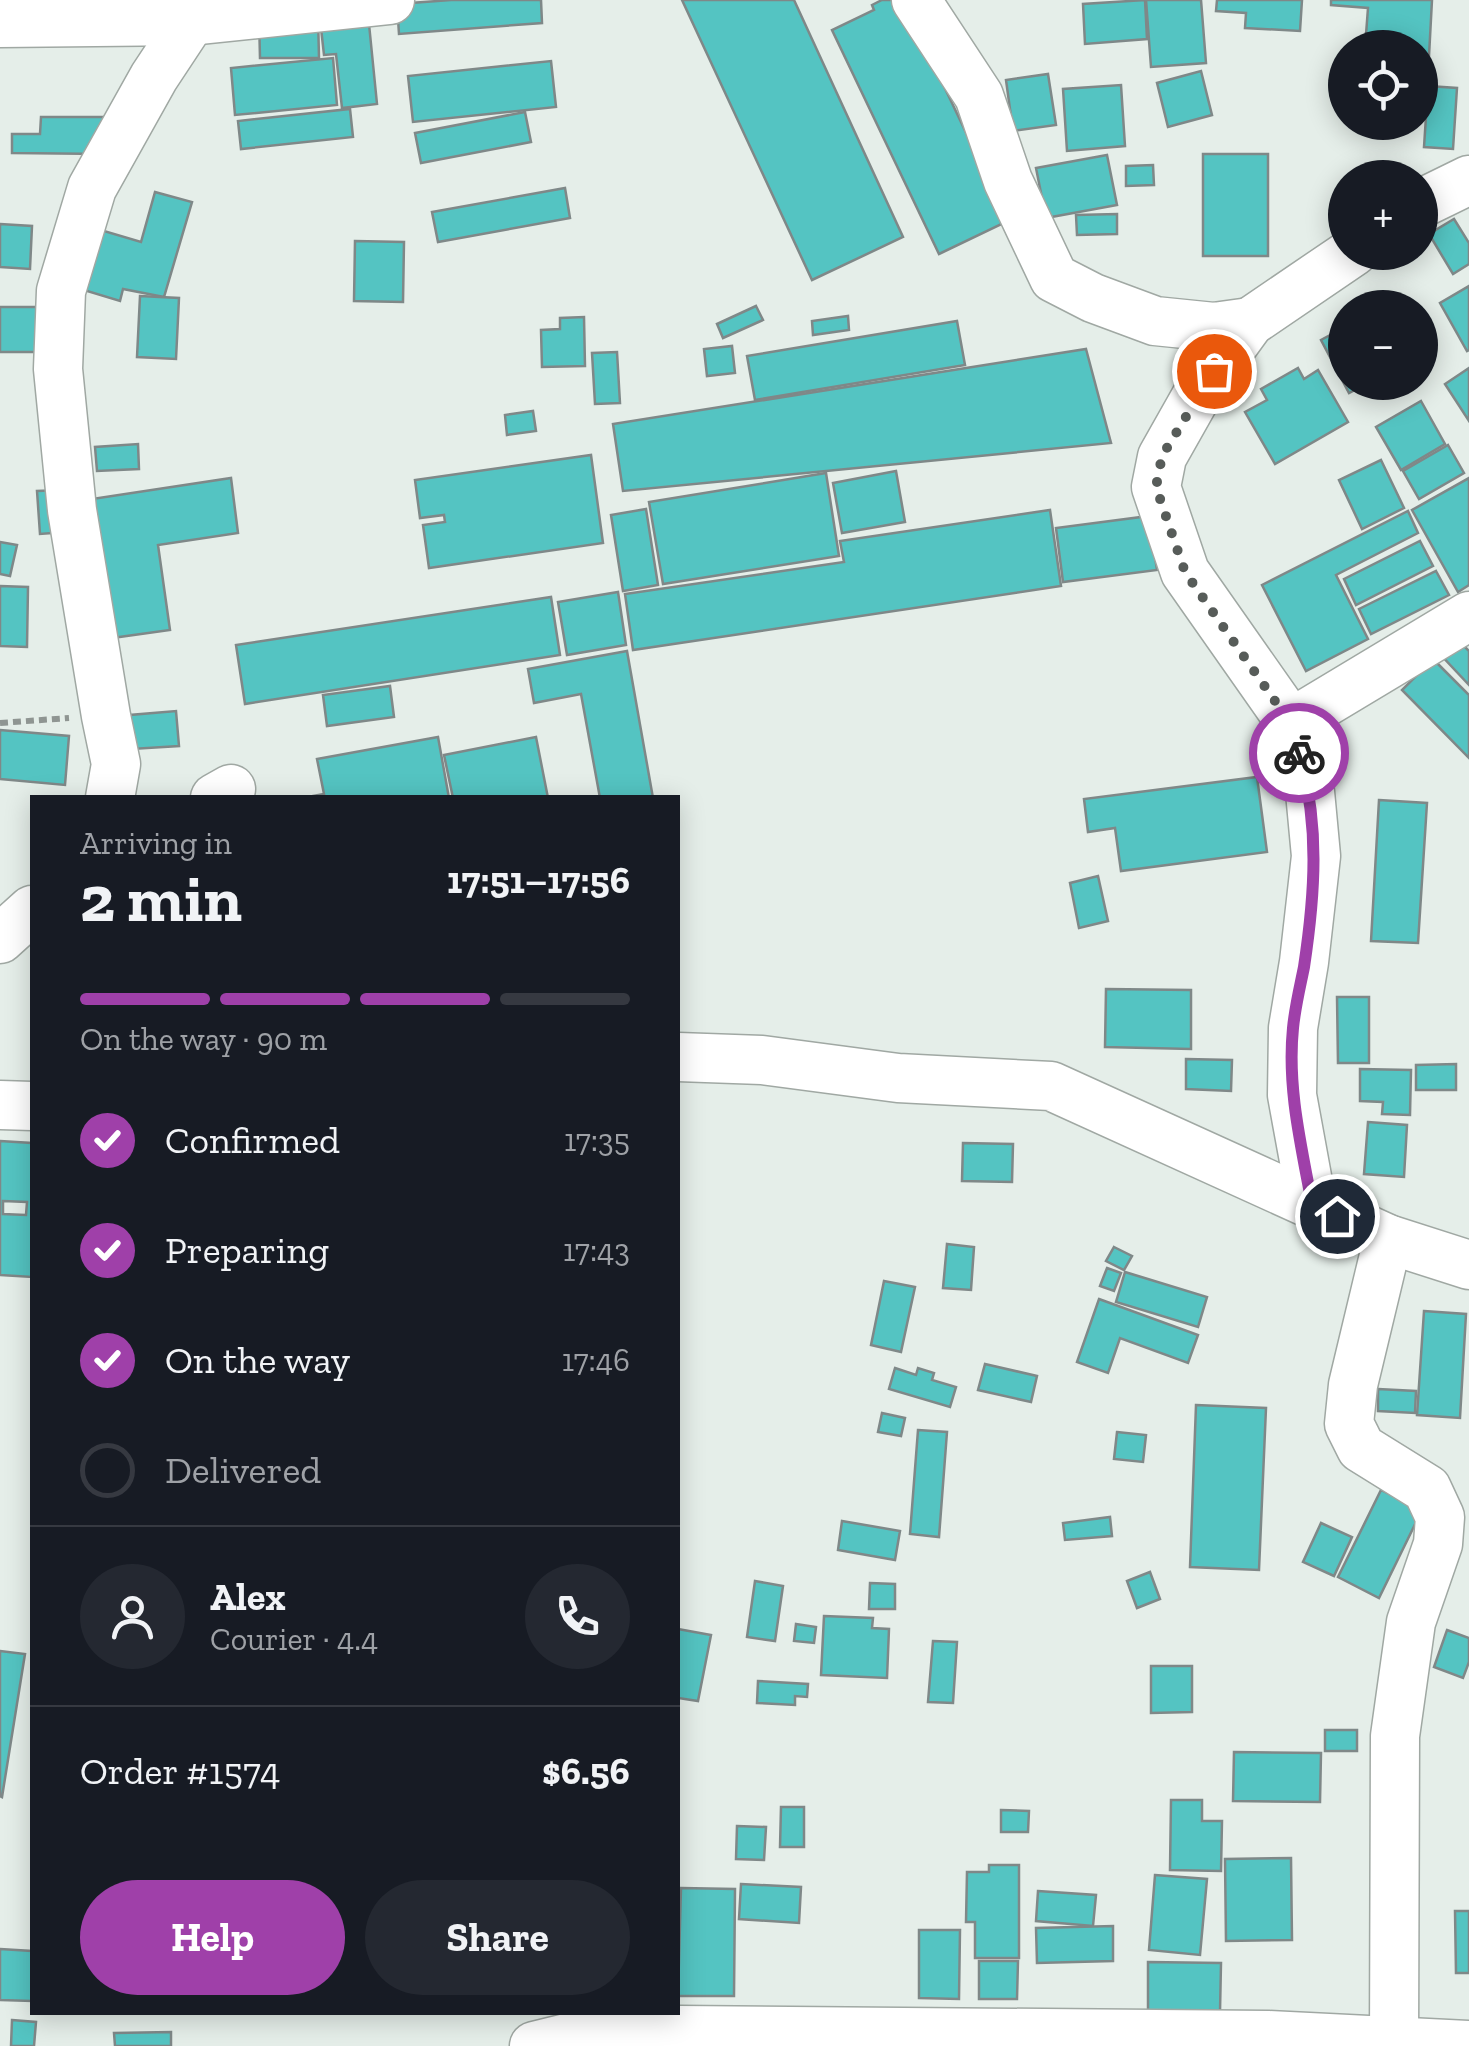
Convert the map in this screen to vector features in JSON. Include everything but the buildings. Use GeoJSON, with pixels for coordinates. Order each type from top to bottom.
{"type":"FeatureCollection","features":[{"type":"Feature","properties":{"kind":"street"},"geometry":{"type":"LineString","coordinates":[[0,24],[191,21],[390,0]]}},
{"type":"Feature","properties":{"kind":"street"},"geometry":{"type":"LineString","coordinates":[[916,0],[979,96],[1008,181],[1054,278],[1093,298],[1155,321],[1214,328],[1250,322]]}},
{"type":"Feature","properties":{"kind":"street"},"geometry":{"type":"LineString","coordinates":[[111,795],[116,764],[69,475],[58,370],[61,291],[92,188],[154,77],[191,21]]}},
{"type":"Feature","properties":{"kind":"street"},"geometry":{"type":"LineString","coordinates":[[1438,195],[1469,180]]}},
{"type":"Feature","properties":{"kind":"street"},"geometry":{"type":"LineString","coordinates":[[1312,1204],[1292,1094],[1293,1028],[1316,856],[1310,792],[1291,724],[1185,572],[1156,487],[1162,456],[1197,396],[1250,322],[1328,269]]}},
{"type":"Feature","properties":{"kind":"street"},"geometry":{"type":"LineString","coordinates":[[1291,724],[1469,616]]}},
{"type":"Feature","properties":{"kind":"street"},"geometry":{"type":"LineString","coordinates":[[0,939],[30,912]]}},
{"type":"Feature","properties":{"kind":"street"},"geometry":{"type":"LineString","coordinates":[[680,1057],[762,1060],[898,1078],[1051,1086],[1388,1239],[1469,1265]]}},
{"type":"Feature","properties":{"kind":"street"},"geometry":{"type":"LineString","coordinates":[[0,1105],[30,1106]]}},
{"type":"Feature","properties":{"kind":"street"},"geometry":{"type":"LineString","coordinates":[[1388,1239],[1353,1385],[1349,1424],[1361,1448],[1426,1488],[1440,1517],[1438,1544],[1411,1622],[1395,1736],[1394,2043]]}},
{"type":"Feature","properties":{"kind":"street"},"geometry":{"type":"LineString","coordinates":[[534,2046],[600,2030],[1469,2045]]}},
{"type":"Feature","properties":{"kind":"path"},"geometry":{"type":"LineString","coordinates":[[0,723],[106,716]]}},
{"type":"Feature","properties":{"kind":"way so far"},"geometry":{"type":"LineString","coordinates":[[1214,371],[1162,456],[1156,487],[1185,572],[1291,724],[1299,753]]}},
{"type":"Feature","properties":{"kind":"route"},"geometry":{"type":"LineString","coordinates":[[1299,753],[1310,792],[1316,856],[1293,1028],[1292,1094],[1312,1204],[1337,1216]]}}]}
